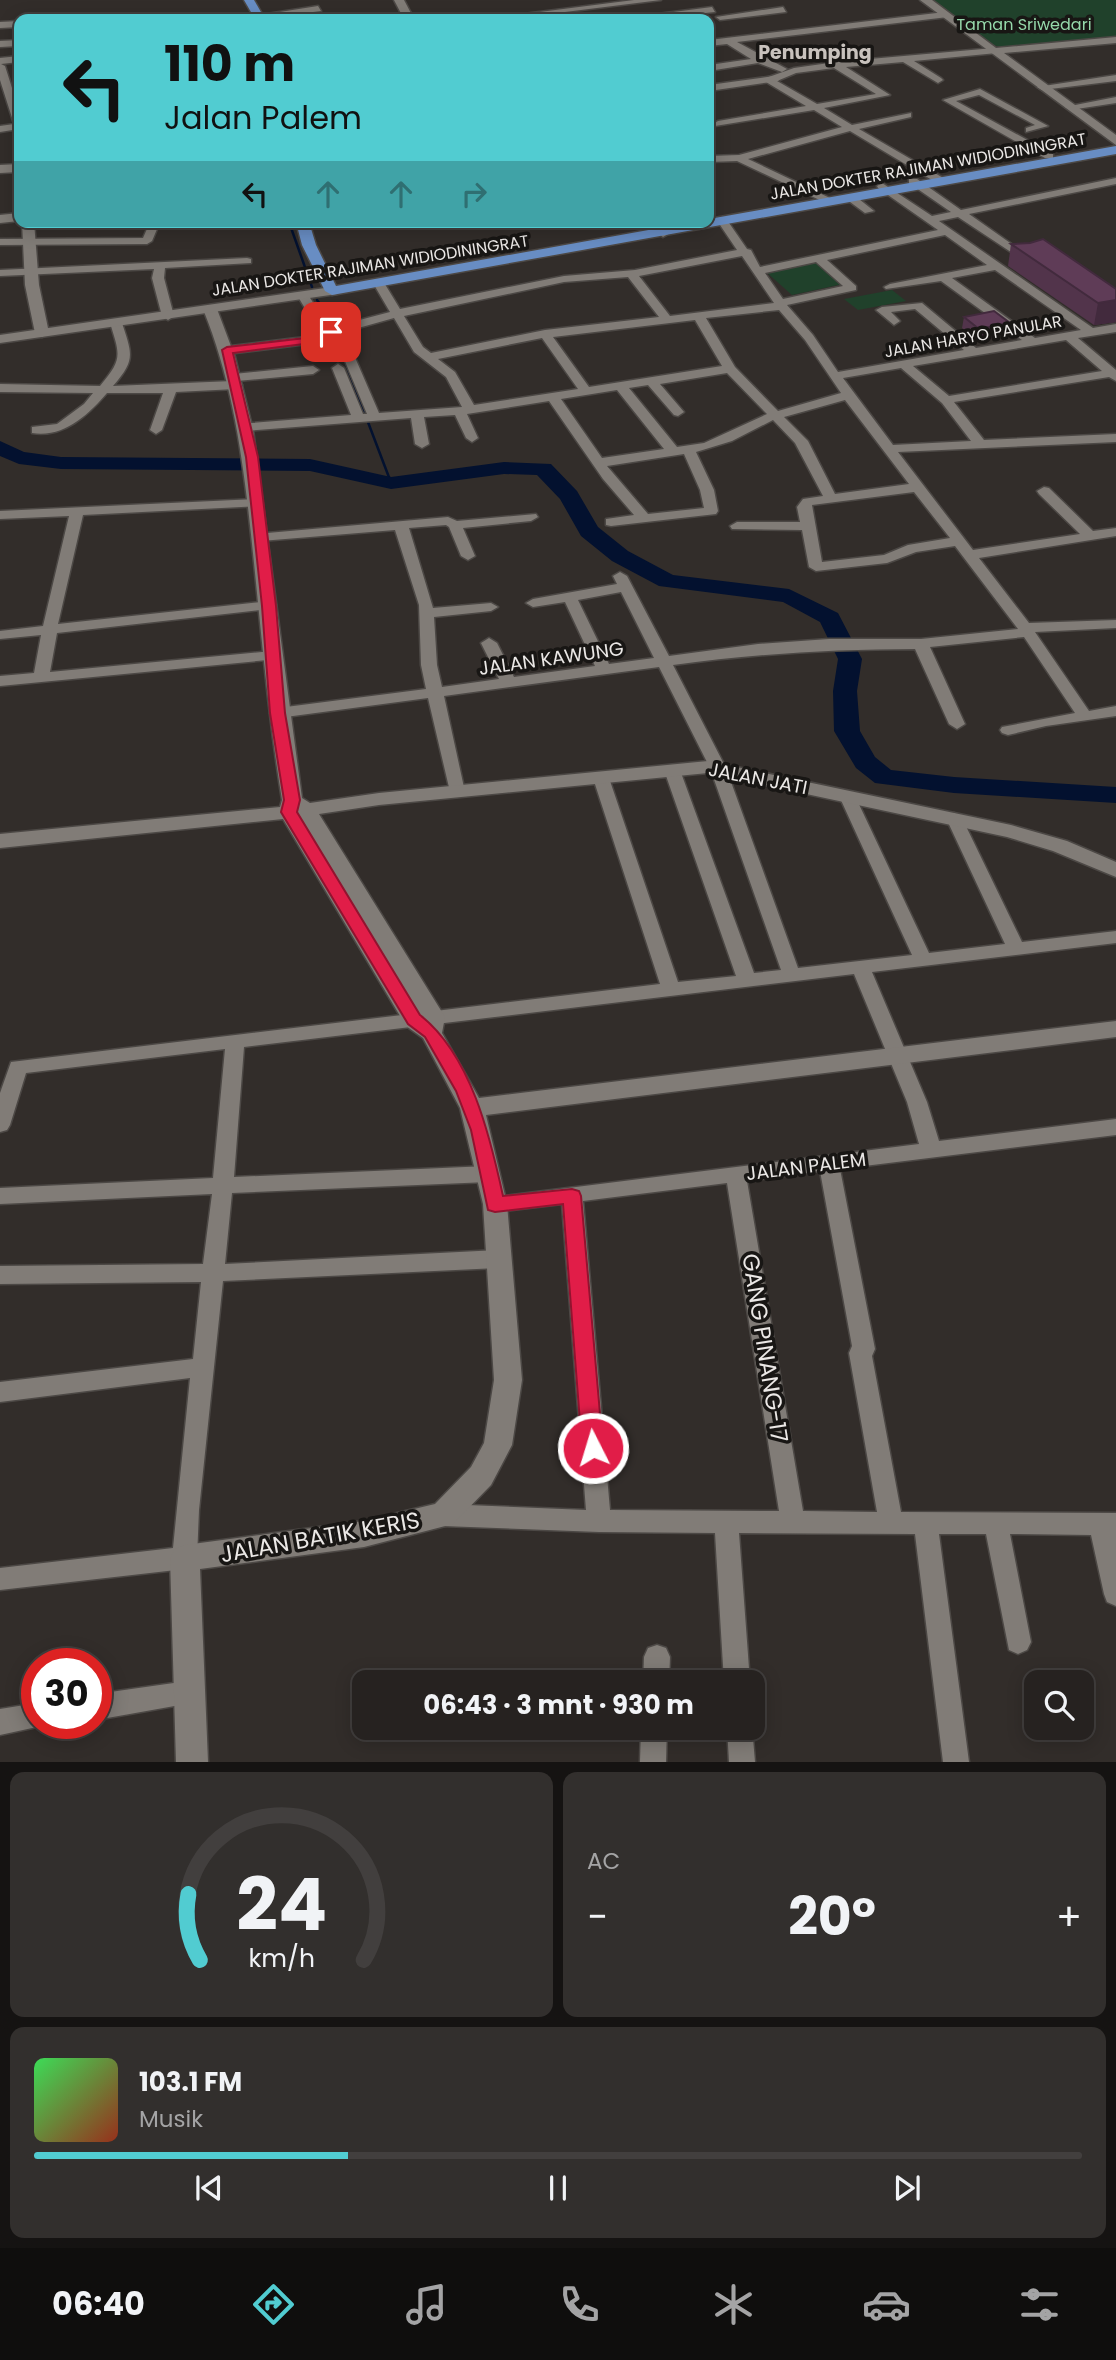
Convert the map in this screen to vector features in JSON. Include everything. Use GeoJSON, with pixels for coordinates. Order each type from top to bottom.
{"type":"FeatureCollection","features":[{"type":"Feature","properties":{"kind":"main road","name":"JALAN DOKTER RAJIMAN WIDIODININGRAT"},"geometry":{"type":"LineString","coordinates":[[714,224],[850,198],[886,188],[1116,150]]}},
{"type":"Feature","properties":{"kind":"main road"},"geometry":{"type":"LineString","coordinates":[[304,228],[332,291]]}},
{"type":"Feature","properties":{"kind":"main road","name":"JALAN DOKTER RAJIMAN WIDIODININGRAT"},"geometry":{"type":"LineString","coordinates":[[332,291],[690,228]]}},
{"type":"Feature","properties":{"kind":"street"},"geometry":{"type":"LineString","coordinates":[[550,0],[558,12]]}},
{"type":"Feature","properties":{"kind":"street"},"geometry":{"type":"LineString","coordinates":[[538,14],[657,0]]}},
{"type":"Feature","properties":{"kind":"street"},"geometry":{"type":"LineString","coordinates":[[701,0],[745,38]]}},
{"type":"Feature","properties":{"kind":"street"},"geometry":{"type":"LineString","coordinates":[[744,0],[767,20]]}},
{"type":"Feature","properties":{"kind":"street"},"geometry":{"type":"LineString","coordinates":[[925,0],[1116,141]]}},
{"type":"Feature","properties":{"kind":"street"},"geometry":{"type":"LineString","coordinates":[[638,2],[651,14]]}},
{"type":"Feature","properties":{"kind":"street"},"geometry":{"type":"LineString","coordinates":[[587,8],[593,14]]}},
{"type":"Feature","properties":{"kind":"street"},"geometry":{"type":"LineString","coordinates":[[285,14],[318,9]]}},
{"type":"Feature","properties":{"kind":"street"},"geometry":{"type":"LineString","coordinates":[[714,17],[783,10]]}},
{"type":"Feature","properties":{"kind":"street"},"geometry":{"type":"LineString","coordinates":[[714,42],[945,15]]}},
{"type":"Feature","properties":{"kind":"street"},"geometry":{"type":"LineString","coordinates":[[714,21],[720,17]]}},
{"type":"Feature","properties":{"kind":"street"},"geometry":{"type":"LineString","coordinates":[[775,27],[784,34]]}},
{"type":"Feature","properties":{"kind":"street"},"geometry":{"type":"LineString","coordinates":[[714,87],[817,67],[1116,40]]}},
{"type":"Feature","properties":{"kind":"street"},"geometry":{"type":"LineString","coordinates":[[729,41],[783,74],[818,108],[941,181]]}},
{"type":"Feature","properties":{"kind":"street"},"geometry":{"type":"LineString","coordinates":[[903,58],[938,80]]}},
{"type":"Feature","properties":{"kind":"street"},"geometry":{"type":"LineString","coordinates":[[714,67],[759,60]]}},
{"type":"Feature","properties":{"kind":"street"},"geometry":{"type":"LineString","coordinates":[[718,124],[885,95],[836,65]]}},
{"type":"Feature","properties":{"kind":"street"},"geometry":{"type":"LineString","coordinates":[[0,67],[3,84]]}},
{"type":"Feature","properties":{"kind":"street"},"geometry":{"type":"LineString","coordinates":[[1042,87],[1116,78]]}},
{"type":"Feature","properties":{"kind":"street"},"geometry":{"type":"LineString","coordinates":[[1029,130],[1044,126],[980,92],[948,100],[1049,156]]}},
{"type":"Feature","properties":{"kind":"street"},"geometry":{"type":"LineString","coordinates":[[1069,107],[1116,100]]}},
{"type":"Feature","properties":{"kind":"street"},"geometry":{"type":"LineString","coordinates":[[714,159],[739,158],[851,128],[908,116]]}},
{"type":"Feature","properties":{"kind":"street"},"geometry":{"type":"LineString","coordinates":[[739,158],[828,201]]}},
{"type":"Feature","properties":{"kind":"street"},"geometry":{"type":"LineString","coordinates":[[931,219],[1041,194],[1116,181]]}},
{"type":"Feature","properties":{"kind":"street"},"geometry":{"type":"LineString","coordinates":[[916,183],[948,202],[960,214],[1026,259]]}},
{"type":"Feature","properties":{"kind":"street"},"geometry":{"type":"LineString","coordinates":[[886,188],[1091,332]]}},
{"type":"Feature","properties":{"kind":"street"},"geometry":{"type":"LineString","coordinates":[[850,198],[869,211]]}},
{"type":"Feature","properties":{"kind":"street"},"geometry":{"type":"LineString","coordinates":[[723,222],[848,395],[1026,630],[1084,716]]}},
{"type":"Feature","properties":{"kind":"street"},"geometry":{"type":"LineString","coordinates":[[28,228],[34,303],[41,333]]}},
{"type":"Feature","properties":{"kind":"street"},"geometry":{"type":"LineString","coordinates":[[0,242],[148,241],[153,228]]}},
{"type":"Feature","properties":{"kind":"street"},"geometry":{"type":"LineString","coordinates":[[657,228],[663,233]]}},
{"type":"Feature","properties":{"kind":"street"},"geometry":{"type":"LineString","coordinates":[[758,271],[949,231]]}},
{"type":"Feature","properties":{"kind":"street"},"geometry":{"type":"LineString","coordinates":[[227,350],[332,333],[446,301],[564,279],[631,273],[747,253]]}},
{"type":"Feature","properties":{"kind":"street"},"geometry":{"type":"LineString","coordinates":[[429,357],[545,334],[781,304],[852,288],[818,258]]}},
{"type":"Feature","properties":{"kind":"street"},"geometry":{"type":"LineString","coordinates":[[0,273],[247,261]]}},
{"type":"Feature","properties":{"kind":"street"},"geometry":{"type":"LineString","coordinates":[[160,265],[159,284],[168,316]]}},
{"type":"Feature","properties":{"kind":"street"},"geometry":{"type":"LineString","coordinates":[[890,287],[998,266]]}},
{"type":"Feature","properties":{"kind":"street"},"geometry":{"type":"LineString","coordinates":[[631,273],[667,319]]}},
{"type":"Feature","properties":{"kind":"street"},"geometry":{"type":"LineString","coordinates":[[943,277],[1031,342]]}},
{"type":"Feature","properties":{"kind":"street"},"geometry":{"type":"LineString","coordinates":[[379,284],[409,335],[429,357],[450,374],[465,411],[472,438]]}},
{"type":"Feature","properties":{"kind":"street","name":"JALAN DOKTER RAJIMAN WIDIODININGRAT"},"geometry":{"type":"LineString","coordinates":[[0,339],[332,291]]}},
{"type":"Feature","properties":{"kind":"street"},"geometry":{"type":"LineString","coordinates":[[303,295],[332,333],[367,418]]}},
{"type":"Feature","properties":{"kind":"street"},"geometry":{"type":"LineString","coordinates":[[894,321],[883,310],[918,304],[973,352]]}},
{"type":"Feature","properties":{"kind":"street"},"geometry":{"type":"LineString","coordinates":[[211,309],[227,350],[252,466],[269,606],[278,713],[296,807],[345,889]]}},
{"type":"Feature","properties":{"kind":"street"},"geometry":{"type":"LineString","coordinates":[[698,315],[730,369],[777,414],[808,452],[830,497]]}},
{"type":"Feature","properties":{"kind":"street"},"geometry":{"type":"LineString","coordinates":[[37,430],[61,426],[88,407],[126,360],[116,323]]}},
{"type":"Feature","properties":{"kind":"street","name":"JALAN HARYO PANULAR"},"geometry":{"type":"LineString","coordinates":[[835,376],[1116,328]]}},
{"type":"Feature","properties":{"kind":"street"},"geometry":{"type":"LineString","coordinates":[[332,333],[333,352]]}},
{"type":"Feature","properties":{"kind":"street"},"geometry":{"type":"LineString","coordinates":[[545,334],[586,391]]}},
{"type":"Feature","properties":{"kind":"street"},"geometry":{"type":"LineString","coordinates":[[1068,336],[1114,375]]}},
{"type":"Feature","properties":{"kind":"street"},"geometry":{"type":"LineString","coordinates":[[903,364],[946,400],[981,445]]}},
{"type":"Feature","properties":{"kind":"street"},"geometry":{"type":"LineString","coordinates":[[338,368],[367,418]]}},
{"type":"Feature","properties":{"kind":"street"},"geometry":{"type":"LineString","coordinates":[[245,427],[465,411],[730,369]]}},
{"type":"Feature","properties":{"kind":"street"},"geometry":{"type":"LineString","coordinates":[[0,388],[171,389],[313,370]]}},
{"type":"Feature","properties":{"kind":"street"},"geometry":{"type":"LineString","coordinates":[[946,400],[1114,375]]}},
{"type":"Feature","properties":{"kind":"street"},"geometry":{"type":"LineString","coordinates":[[651,381],[678,412]]}},
{"type":"Feature","properties":{"kind":"street"},"geometry":{"type":"LineString","coordinates":[[611,523],[644,518],[713,519],[708,490],[682,451],[620,386]]}},
{"type":"Feature","properties":{"kind":"street"},"geometry":{"type":"LineString","coordinates":[[156,430],[171,389]]}},
{"type":"Feature","properties":{"kind":"street"},"geometry":{"type":"LineString","coordinates":[[599,463],[682,451],[719,442],[753,422],[848,395]]}},
{"type":"Feature","properties":{"kind":"street"},"geometry":{"type":"LineString","coordinates":[[553,397],[599,463],[644,518]]}},
{"type":"Feature","properties":{"kind":"street"},"geometry":{"type":"LineString","coordinates":[[417,414],[422,444]]}},
{"type":"Feature","properties":{"kind":"street"},"geometry":{"type":"LineString","coordinates":[[889,449],[1116,438]]}},
{"type":"Feature","properties":{"kind":"street"},"geometry":{"type":"LineString","coordinates":[[918,488],[830,497],[805,504],[817,568],[891,558],[913,548],[960,541]]}},
{"type":"Feature","properties":{"kind":"street"},"geometry":{"type":"LineString","coordinates":[[1044,491],[1090,536]]}},
{"type":"Feature","properties":{"kind":"street"},"geometry":{"type":"LineString","coordinates":[[0,514],[77,513],[256,503]]}},
{"type":"Feature","properties":{"kind":"street"},"geometry":{"type":"LineString","coordinates":[[41,677],[49,629],[77,513]]}},
{"type":"Feature","properties":{"kind":"street"},"geometry":{"type":"LineString","coordinates":[[261,537],[445,520],[455,525],[531,517]]}},
{"type":"Feature","properties":{"kind":"street"},"geometry":{"type":"LineString","coordinates":[[401,525],[426,614],[429,665],[457,792]]}},
{"type":"Feature","properties":{"kind":"street"},"geometry":{"type":"LineString","coordinates":[[455,525],[468,556]]}},
{"type":"Feature","properties":{"kind":"street"},"geometry":{"type":"LineString","coordinates":[[737,526],[808,526]]}},
{"type":"Feature","properties":{"kind":"street"},"geometry":{"type":"LineString","coordinates":[[970,555],[1116,532]]}},
{"type":"Feature","properties":{"kind":"street"},"geometry":{"type":"LineString","coordinates":[[533,603],[570,597],[623,582],[718,768],[792,976]]}},
{"type":"Feature","properties":{"kind":"street"},"geometry":{"type":"LineString","coordinates":[[570,597],[604,670]]}},
{"type":"Feature","properties":{"kind":"street"},"geometry":{"type":"LineString","coordinates":[[0,635],[269,606]]}},
{"type":"Feature","properties":{"kind":"street"},"geometry":{"type":"LineString","coordinates":[[426,614],[491,607]]}},
{"type":"Feature","properties":{"kind":"street","name":"JALAN KAWUNG"},"geometry":{"type":"LineString","coordinates":[[278,713],[771,648],[829,644],[920,644],[1026,630],[1116,624]]}},
{"type":"Feature","properties":{"kind":"street"},"geometry":{"type":"LineString","coordinates":[[489,643],[509,683]]}},
{"type":"Feature","properties":{"kind":"street"},"geometry":{"type":"LineString","coordinates":[[920,644],[957,724]]}},
{"type":"Feature","properties":{"kind":"street"},"geometry":{"type":"LineString","coordinates":[[0,681],[274,656]]}},
{"type":"Feature","properties":{"kind":"street"},"geometry":{"type":"LineString","coordinates":[[1008,730],[1040,722],[1116,711]]}},
{"type":"Feature","properties":{"kind":"street","name":"JALAN JATI"},"geometry":{"type":"LineString","coordinates":[[0,841],[296,807],[672,770],[718,768],[848,798],[954,818],[1047,842],[1116,870]]}},
{"type":"Feature","properties":{"kind":"street"},"geometry":{"type":"LineString","coordinates":[[672,770],[747,981]]}},
{"type":"Feature","properties":{"kind":"street"},"geometry":{"type":"LineString","coordinates":[[601,778],[671,989]]}},
{"type":"Feature","properties":{"kind":"street"},"geometry":{"type":"LineString","coordinates":[[848,798],[923,960]]}},
{"type":"Feature","properties":{"kind":"street"},"geometry":{"type":"LineString","coordinates":[[324,838],[335,821],[357,802]]}},
{"type":"Feature","properties":{"kind":"street"},"geometry":{"type":"LineString","coordinates":[[296,807],[324,838],[345,889]]}},
{"type":"Feature","properties":{"kind":"street"},"geometry":{"type":"LineString","coordinates":[[954,818],[1017,948]]}},
{"type":"Feature","properties":{"kind":"street","name":"JALAN BATIK KERIS"},"geometry":{"type":"LineString","coordinates":[[185,1558],[364,1534],[443,1514],[481,1476],[492,1458],[502,1432],[508,1380],[495,1204],[472,1108],[426,1023],[345,889]]}},
{"type":"Feature","properties":{"kind":"street"},"geometry":{"type":"LineString","coordinates":[[0,1125],[18,1067],[235,1041],[426,1023],[671,989],[1116,937]]}},
{"type":"Feature","properties":{"kind":"street"},"geometry":{"type":"LineString","coordinates":[[861,968],[917,1102],[931,1150]]}},
{"type":"Feature","properties":{"kind":"street"},"geometry":{"type":"LineString","coordinates":[[472,1108],[1116,1029]]}},
{"type":"Feature","properties":{"kind":"street"},"geometry":{"type":"LineString","coordinates":[[192,1762],[185,1558],[187,1510],[223,1185],[235,1041]]}},
{"type":"Feature","properties":{"kind":"street","name":"JALAN PALEM"},"geometry":{"type":"LineString","coordinates":[[495,1204],[829,1165],[1116,1126]]}},
{"type":"Feature","properties":{"kind":"street"},"geometry":{"type":"LineString","coordinates":[[829,1165],[864,1349],[860,1353],[891,1521]]}},
{"type":"Feature","properties":{"kind":"street"},"geometry":{"type":"LineString","coordinates":[[0,1196],[488,1174]]}},
{"type":"Feature","properties":{"kind":"street","name":"GANG PINANG-17"},"geometry":{"type":"LineString","coordinates":[[736,1174],[793,1522]]}},
{"type":"Feature","properties":{"kind":"street"},"geometry":{"type":"LineString","coordinates":[[572,1196],[599,1521]]}},
{"type":"Feature","properties":{"kind":"street"},"geometry":{"type":"LineString","coordinates":[[0,1275],[213,1273],[498,1259]]}},
{"type":"Feature","properties":{"kind":"street"},"geometry":{"type":"LineString","coordinates":[[0,1392],[203,1367]]}},
{"type":"Feature","properties":{"kind":"street"},"geometry":{"type":"LineString","coordinates":[[443,1514],[599,1521],[1109,1524],[1116,1594]]}},
{"type":"Feature","properties":{"kind":"street"},"geometry":{"type":"LineString","coordinates":[[726,1521],[736,1670]]}},
{"type":"Feature","properties":{"kind":"street"},"geometry":{"type":"LineString","coordinates":[[925,1521],[957,1762]]}},
{"type":"Feature","properties":{"kind":"street"},"geometry":{"type":"LineString","coordinates":[[996,1522],[1018,1642]]}},
{"type":"Feature","properties":{"kind":"street"},"geometry":{"type":"LineString","coordinates":[[0,1579],[185,1558]]}},
{"type":"Feature","properties":{"kind":"street"},"geometry":{"type":"LineString","coordinates":[[112,1705],[188,1693]]}},
{"type":"Feature","properties":{"kind":"street"},"geometry":{"type":"LineString","coordinates":[[0,1722],[21,1719]]}},
{"type":"Feature","properties":{"kind":"street"},"geometry":{"type":"LineString","coordinates":[[653,1762],[654,1740]]}},
{"type":"Feature","properties":{"kind":"street"},"geometry":{"type":"LineString","coordinates":[[741,1740],[742,1762]]}},
{"type":"Feature","properties":{"kind":"green space","name":"Taman Sriwedari"},"geometry":{"type":"Polygon","coordinates":[[[933,0],[1116,0],[1116,38],[1001,47],[993,45],[933,0]]]}},
{"type":"Feature","properties":{"kind":"green space"},"geometry":{"type":"Polygon","coordinates":[[[813,261],[843,284],[792,295],[765,271],[813,261]]]}},
{"type":"Feature","properties":{"kind":"green space"},"geometry":{"type":"Polygon","coordinates":[[[892,290],[906,301],[858,310],[844,299],[892,290]]]}},
{"type":"Feature","properties":{"kind":"building"},"geometry":{"type":"Polygon","coordinates":[[[1043,239],[1116,289],[1116,300],[1098,303],[1011,244],[1043,239]]]}},
{"type":"Feature","properties":{"kind":"building"},"geometry":{"type":"Polygon","coordinates":[[[994,311],[1010,323],[979,329],[964,317],[994,311]]]}},
{"type":"Feature","properties":{"kind":"waterway"},"geometry":{"type":"LineString","coordinates":[[291,228],[312,287]]}},
{"type":"Feature","properties":{"kind":"waterway"},"geometry":{"type":"LineString","coordinates":[[317,300],[331,319],[335,331]]}},
{"type":"Feature","properties":{"kind":"waterway"},"geometry":{"type":"LineString","coordinates":[[344,359],[390,480]]}},
{"type":"Feature","properties":{"kind":"waterway"},"geometry":{"type":"LineString","coordinates":[[0,447],[19,458],[61,463],[310,465],[391,483],[504,468],[543,469],[569,496],[589,531],[620,556],[667,581],[789,596],[830,618],[850,659],[845,691],[847,731],[865,762],[884,777],[954,785],[1116,795]]}},
{"type":"Feature","properties":{"kind":"waterway"},"geometry":{"type":"LineString","coordinates":[[389,478],[391,483]]}},
{"type":"Feature","properties":{"kind":"district","name":"Penumping"},"geometry":{"type":"Point","coordinates":[815,52]}},
{"type":"Feature","properties":{"kind":"route"},"geometry":{"type":"LineString","coordinates":[[331,332],[326,333],[328,338],[227,350],[252,457],[278,713],[292,800],[289,812],[414,1020],[431,1033],[465,1091],[480,1130],[495,1204],[572,1196],[593,1448]]}}]}
